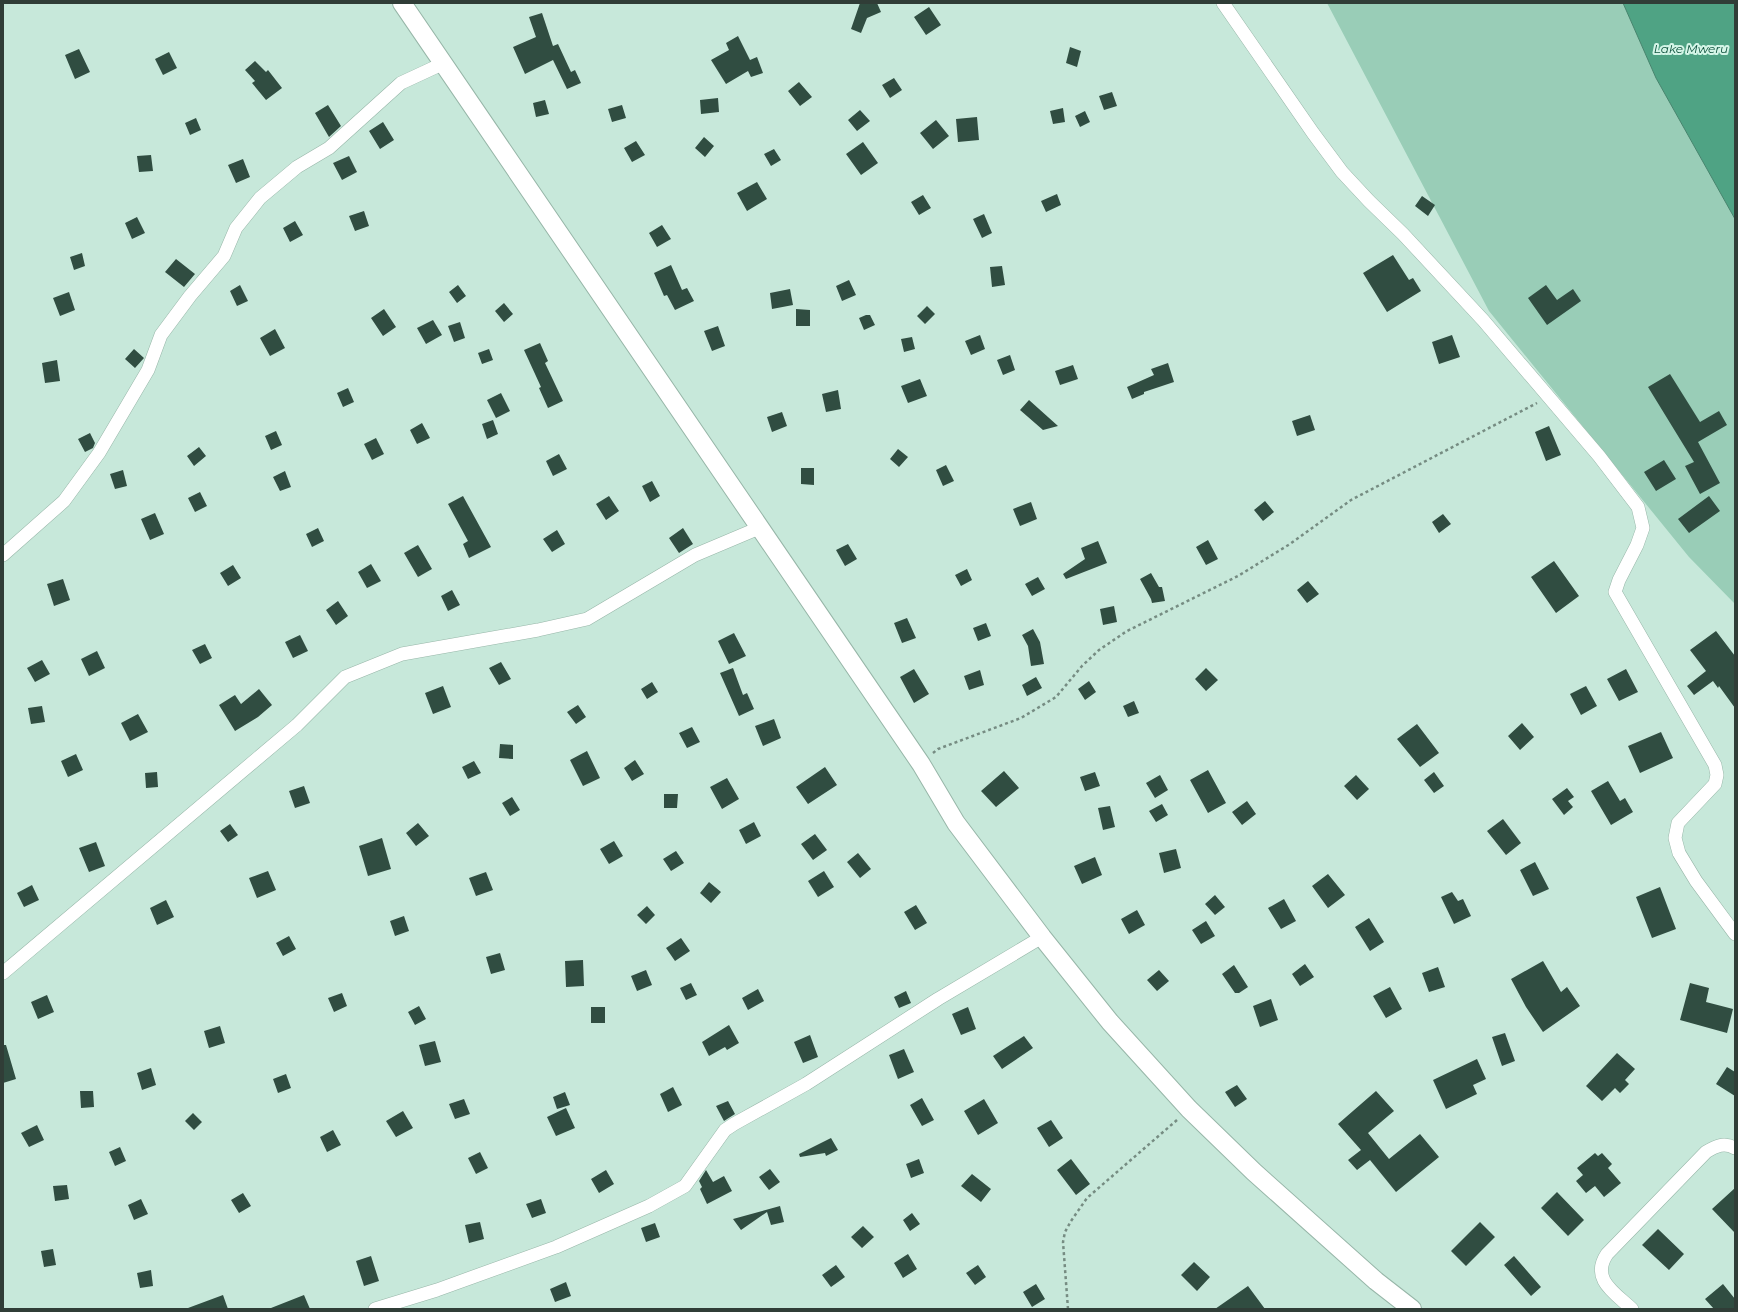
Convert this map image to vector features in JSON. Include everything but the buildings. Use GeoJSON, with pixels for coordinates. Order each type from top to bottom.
{"type":"FeatureCollection","features":[{"type":"Feature","properties":{"kind":"main road"},"geometry":{"type":"LineString","coordinates":[[402,3],[442,64],[921,764],[956,823],[1042,938],[1110,1022],[1189,1109],[1254,1172],[1376,1281],[1412,1309]]}},
{"type":"Feature","properties":{"kind":"street"},"geometry":{"type":"LineString","coordinates":[[1223,3],[1313,133],[1342,172],[1369,202],[1403,234],[1483,320],[1599,456],[1638,507],[1643,528],[1637,545],[1619,580],[1615,592],[1715,765],[1717,775],[1714,784],[1678,823],[1675,838],[1679,853],[1696,881],[1735,934]]}},
{"type":"Feature","properties":{"kind":"street"},"geometry":{"type":"LineString","coordinates":[[3,555],[64,501],[99,453],[148,370],[162,335],[190,296],[224,256],[236,228],[260,198],[297,167],[330,148],[401,83],[442,64]]}},
{"type":"Feature","properties":{"kind":"street"},"geometry":{"type":"LineString","coordinates":[[3,973],[297,725],[345,677],[402,654],[538,630],[587,619],[695,555],[759,528]]}},
{"type":"Feature","properties":{"kind":"street"},"geometry":{"type":"LineString","coordinates":[[374,1309],[437,1290],[556,1247],[649,1206],[685,1186],[725,1130],[806,1084],[938,998],[1042,938]]}},
{"type":"Feature","properties":{"kind":"street"},"geometry":{"type":"LineString","coordinates":[[1632,1309],[1603,1281],[1600,1273],[1602,1262],[1607,1254],[1706,1152],[1718,1145],[1735,1148]]}},
{"type":"Feature","properties":{"kind":"path"},"geometry":{"type":"LineString","coordinates":[[921,764],[938,749],[1021,718],[1056,697],[1082,666],[1099,650],[1127,631],[1238,576],[1290,544],[1351,500],[1548,397]]}},
{"type":"Feature","properties":{"kind":"path"},"geometry":{"type":"LineString","coordinates":[[1068,1309],[1064,1242],[1065,1232],[1079,1207],[1087,1198],[1189,1109]]}},
{"type":"Feature","properties":{"kind":"shaded area"},"geometry":{"type":"Polygon","coordinates":[[[1327,3],[1623,3],[1656,78],[1735,219],[1735,604],[1689,557],[1489,311],[1327,3]]]}},
{"type":"Feature","properties":{"kind":"water","name":"Lake Mweru"},"geometry":{"type":"Polygon","coordinates":[[[1623,3],[1735,3],[1735,219],[1656,78],[1623,3]]]}}]}
